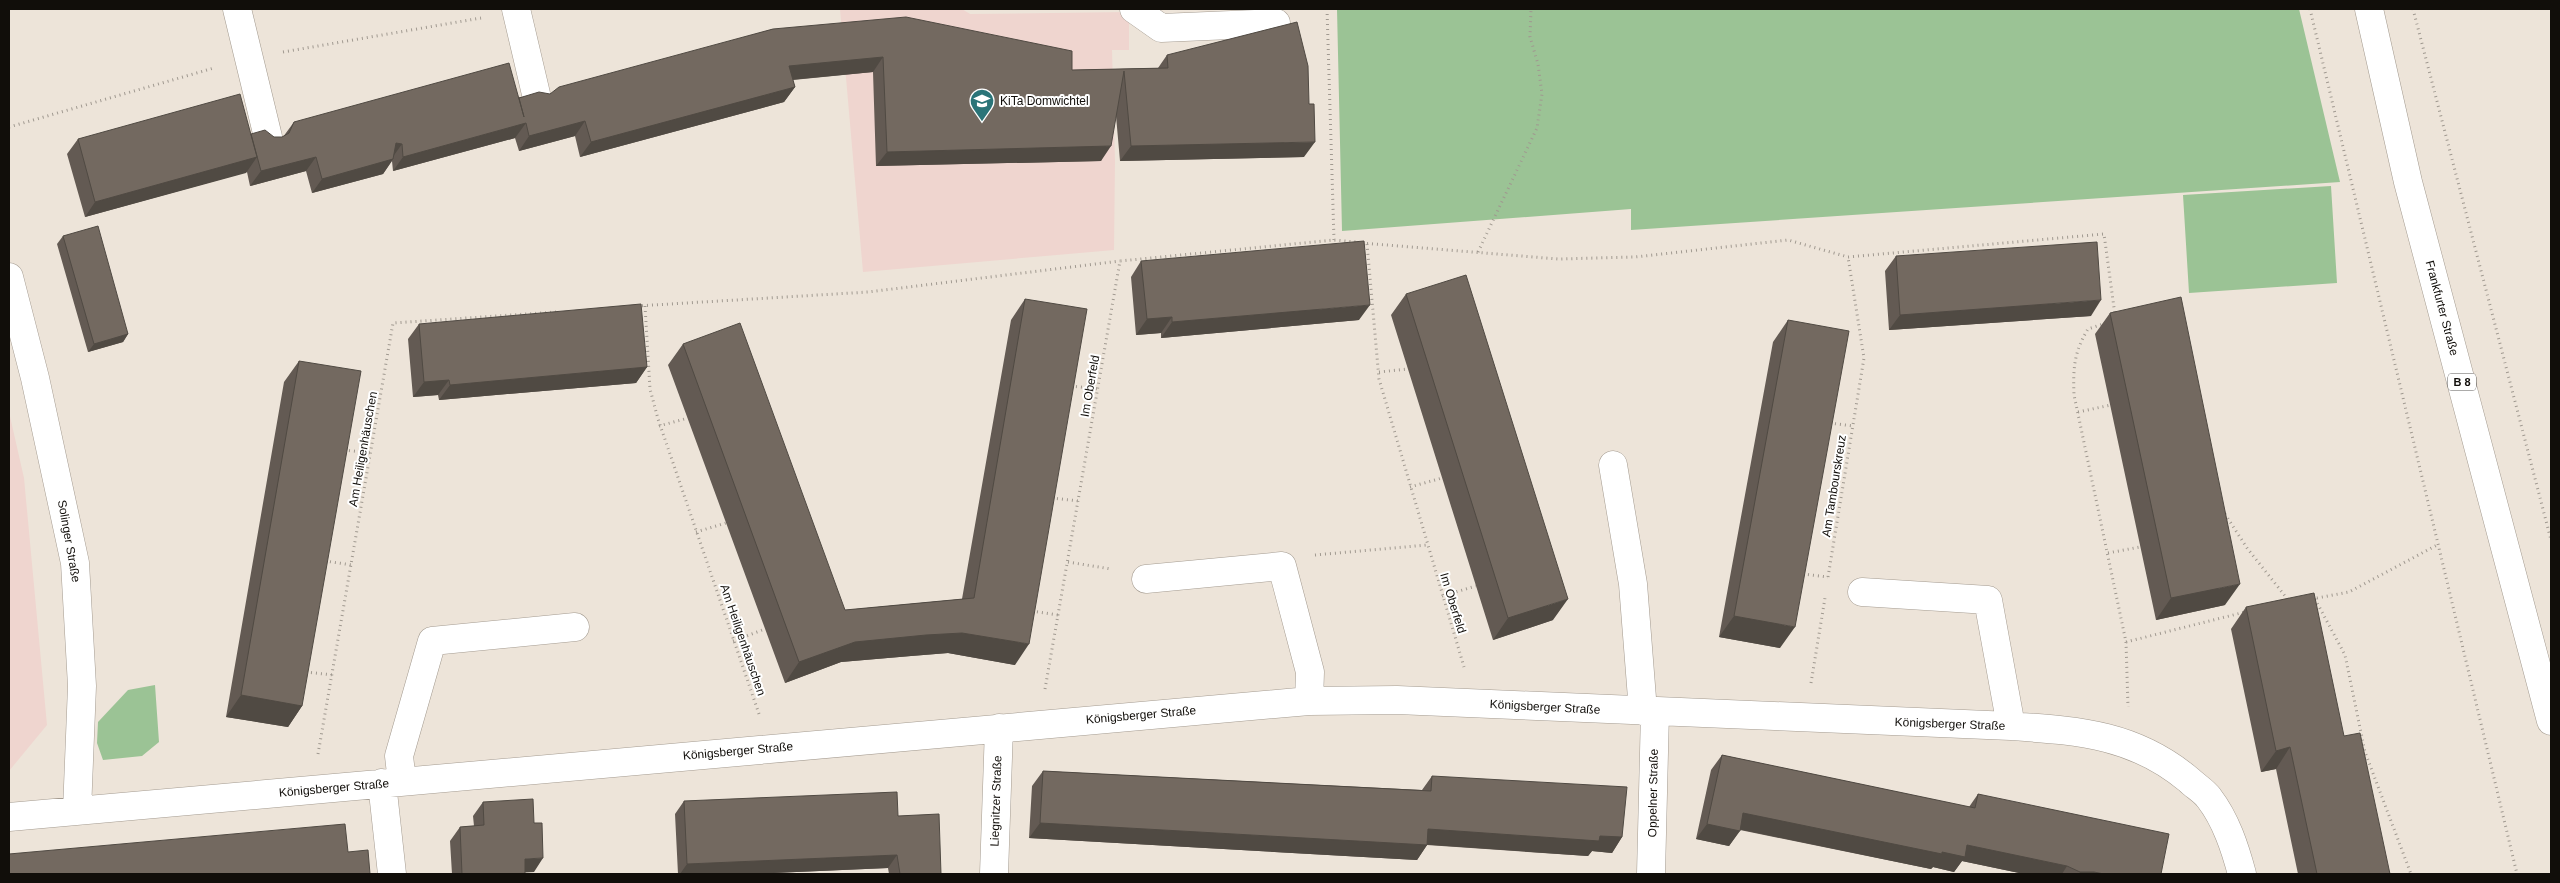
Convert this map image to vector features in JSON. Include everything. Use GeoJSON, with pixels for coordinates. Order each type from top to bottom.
{"type":"FeatureCollection","features":[{"type":"Feature","properties":{"kind":"street"},"geometry":{"type":"LineString","coordinates":[[237,9],[268,137]]}},
{"type":"Feature","properties":{"kind":"street"},"geometry":{"type":"LineString","coordinates":[[1134,9],[1161,28],[1276,23]]}},
{"type":"Feature","properties":{"kind":"street","name":"Frankfurter Straße"},"geometry":{"type":"LineString","coordinates":[[2369,9],[2408,182],[2551,721]]}},
{"type":"Feature","properties":{"kind":"street"},"geometry":{"type":"LineString","coordinates":[[523,10],[536,94]]}},
{"type":"Feature","properties":{"kind":"street","name":"Solinger Straße"},"geometry":{"type":"LineString","coordinates":[[9,277],[35,378],[75,563],[82,686],[77,811]]}},
{"type":"Feature","properties":{"kind":"street","name":"Oppelner Straße"},"geometry":{"type":"LineString","coordinates":[[1613,465],[1633,584],[1649,712],[1651,874]]}},
{"type":"Feature","properties":{"kind":"street"},"geometry":{"type":"LineString","coordinates":[[1146,580],[1282,566],[1310,672],[1309,701]]}},
{"type":"Feature","properties":{"kind":"street"},"geometry":{"type":"LineString","coordinates":[[1862,592],[1988,600],[2011,726]]}},
{"type":"Feature","properties":{"kind":"street"},"geometry":{"type":"LineString","coordinates":[[392,874],[392,783],[432,641],[575,627]]}},
{"type":"Feature","properties":{"kind":"street","name":"Königsberger Straße"},"geometry":{"type":"LineString","coordinates":[[9,817],[1309,701],[1397,700],[2011,726],[2077,731],[2129,744],[2168,763],[2209,797],[2232,841],[2242,874]]}},
{"type":"Feature","properties":{"kind":"street","name":"Liegnitzer Straße"},"geometry":{"type":"LineString","coordinates":[[994,874],[999,728]]}},
{"type":"Feature","properties":{"kind":"path"},"geometry":{"type":"LineString","coordinates":[[1328,9],[1334,240]]}},
{"type":"Feature","properties":{"kind":"path"},"geometry":{"type":"LineString","coordinates":[[1478,252],[1537,128],[1542,94],[1538,64],[1530,37],[1531,9]]}},
{"type":"Feature","properties":{"kind":"path"},"geometry":{"type":"LineString","coordinates":[[2310,9],[2517,874]]}},
{"type":"Feature","properties":{"kind":"path"},"geometry":{"type":"LineString","coordinates":[[2413,9],[2551,540]]}},
{"type":"Feature","properties":{"kind":"path"},"geometry":{"type":"LineString","coordinates":[[636,306],[868,292],[1120,261],[1334,240],[1558,259],[1635,257],[1788,240],[1848,257],[2104,234],[2116,320]]}},
{"type":"Feature","properties":{"kind":"path"},"geometry":{"type":"LineString","coordinates":[[2034,240],[2035,247]]}},
{"type":"Feature","properties":{"kind":"path","name":"Im Oberfeld"},"geometry":{"type":"LineString","coordinates":[[1367,243],[1378,372],[1427,546],[1475,704]]}},
{"type":"Feature","properties":{"kind":"path"},"geometry":{"type":"LineString","coordinates":[[1295,245],[1296,253]]}},
{"type":"Feature","properties":{"kind":"path"},"geometry":{"type":"LineString","coordinates":[[1934,250],[1935,258]]}},
{"type":"Feature","properties":{"kind":"path"},"geometry":{"type":"LineString","coordinates":[[1185,255],[1186,263]]}},
{"type":"Feature","properties":{"kind":"path","name":"Am Tambourskreuz"},"geometry":{"type":"LineString","coordinates":[[1827,587],[1864,358],[1848,257]]}},
{"type":"Feature","properties":{"kind":"path","name":"Im Oberfeld"},"geometry":{"type":"LineString","coordinates":[[1039,724],[1120,261]]}},
{"type":"Feature","properties":{"kind":"path","name":"Am Heiligenhäuschen"},"geometry":{"type":"LineString","coordinates":[[645,306],[650,389],[659,426],[771,748]]}},
{"type":"Feature","properties":{"kind":"path","name":"Am Heiligenhäuschen"},"geometry":{"type":"LineString","coordinates":[[312,790],[393,323],[564,311]]}},
{"type":"Feature","properties":{"kind":"path"},"geometry":{"type":"LineString","coordinates":[[462,318],[462,326]]}},
{"type":"Feature","properties":{"kind":"path"},"geometry":{"type":"LineString","coordinates":[[2107,322],[2088,328],[2078,346],[2073,369],[2078,412],[2126,642],[2129,744]]}},
{"type":"Feature","properties":{"kind":"path"},"geometry":{"type":"LineString","coordinates":[[1378,372],[1408,369]]}},
{"type":"Feature","properties":{"kind":"path"},"geometry":{"type":"LineString","coordinates":[[1063,385],[1098,389]]}},
{"type":"Feature","properties":{"kind":"path"},"geometry":{"type":"LineString","coordinates":[[2078,412],[2111,406]]}},
{"type":"Feature","properties":{"kind":"path"},"geometry":{"type":"LineString","coordinates":[[659,426],[688,418]]}},
{"type":"Feature","properties":{"kind":"path"},"geometry":{"type":"LineString","coordinates":[[1830,424],[1853,426]]}},
{"type":"Feature","properties":{"kind":"path"},"geometry":{"type":"LineString","coordinates":[[336,449],[371,453]]}},
{"type":"Feature","properties":{"kind":"path"},"geometry":{"type":"LineString","coordinates":[[1410,487],[1442,478]]}},
{"type":"Feature","properties":{"kind":"path"},"geometry":{"type":"LineString","coordinates":[[1044,498],[1078,501]]}},
{"type":"Feature","properties":{"kind":"path"},"geometry":{"type":"LineString","coordinates":[[2223,504],[2225,514],[2242,541],[2287,601],[2296,600]]}},
{"type":"Feature","properties":{"kind":"path"},"geometry":{"type":"LineString","coordinates":[[696,532],[726,523]]}},
{"type":"Feature","properties":{"kind":"path"},"geometry":{"type":"LineString","coordinates":[[2306,600],[2349,592],[2439,544]]}},
{"type":"Feature","properties":{"kind":"path"},"geometry":{"type":"LineString","coordinates":[[1282,566],[1296,557],[1427,546]]}},
{"type":"Feature","properties":{"kind":"path"},"geometry":{"type":"LineString","coordinates":[[2108,553],[2140,547]]}},
{"type":"Feature","properties":{"kind":"path"},"geometry":{"type":"LineString","coordinates":[[317,560],[352,565]]}},
{"type":"Feature","properties":{"kind":"path"},"geometry":{"type":"LineString","coordinates":[[1068,562],[1121,570],[1146,580]]}},
{"type":"Feature","properties":{"kind":"path"},"geometry":{"type":"LineString","coordinates":[[1803,574],[1828,577]]}},
{"type":"Feature","properties":{"kind":"path"},"geometry":{"type":"LineString","coordinates":[[1442,596],[1476,586]]}},
{"type":"Feature","properties":{"kind":"path"},"geometry":{"type":"LineString","coordinates":[[1806,718],[1826,596]]}},
{"type":"Feature","properties":{"kind":"path"},"geometry":{"type":"LineString","coordinates":[[2315,599],[2345,655],[2365,752],[2411,874]]}},
{"type":"Feature","properties":{"kind":"path"},"geometry":{"type":"LineString","coordinates":[[1024,609],[1058,615]]}},
{"type":"Feature","properties":{"kind":"path"},"geometry":{"type":"LineString","coordinates":[[2126,642],[2249,610]]}},
{"type":"Feature","properties":{"kind":"path"},"geometry":{"type":"LineString","coordinates":[[734,641],[765,629]]}},
{"type":"Feature","properties":{"kind":"path"},"geometry":{"type":"LineString","coordinates":[[298,671],[333,675]]}},
{"type":"Feature","properties":{"kind":"shaded area","name":"KiTa Domwichtel"},"geometry":{"type":"Polygon","coordinates":[[[840,9],[962,9],[970,14],[1129,12],[1129,50],[1112,50],[1115,161],[1114,250],[863,272],[840,9]]]}},
{"type":"Feature","properties":{"kind":"shaded area"},"geometry":{"type":"Polygon","coordinates":[[[9,412],[24,478],[47,725],[9,771],[9,412]]]}},
{"type":"Feature","properties":{"kind":"green space"},"geometry":{"type":"Polygon","coordinates":[[[1337,9],[2299,9],[2340,182],[1631,230],[1631,209],[1342,231],[1337,9]]]}},
{"type":"Feature","properties":{"kind":"green space"},"geometry":{"type":"Polygon","coordinates":[[[2331,186],[2337,283],[2189,293],[2183,195],[2331,186]]]}},
{"type":"Feature","properties":{"kind":"green space"},"geometry":{"type":"Polygon","coordinates":[[[155,685],[159,742],[142,756],[103,760],[97,743],[98,722],[128,690],[155,685]]]}},
{"type":"Feature","properties":{"kind":"building"},"geometry":{"type":"Polygon","coordinates":[[[906,17],[1072,51],[1072,70],[1168,68],[1167,55],[1297,22],[1308,66],[1309,104],[1314,104],[1315,142],[1131,146],[1124,71],[1111,146],[887,152],[883,57],[789,66],[795,87],[591,142],[585,121],[529,136],[526,123],[403,157],[402,144],[396,143],[393,159],[322,179],[316,157],[261,171],[251,134],[265,130],[274,137],[282,137],[289,133],[294,122],[509,63],[524,117],[519,98],[539,92],[550,94],[559,87],[773,29],[906,17]]]}},
{"type":"Feature","properties":{"kind":"building"},"geometry":{"type":"Polygon","coordinates":[[[240,94],[257,157],[95,202],[78,139],[240,94]]]}},
{"type":"Feature","properties":{"kind":"building"},"geometry":{"type":"Polygon","coordinates":[[[98,226],[128,334],[94,344],[63,236],[98,226]]]}},
{"type":"Feature","properties":{"kind":"building"},"geometry":{"type":"Polygon","coordinates":[[[1364,241],[1370,305],[1172,322],[1172,317],[1147,319],[1141,261],[1364,241]]]}},
{"type":"Feature","properties":{"kind":"building"},"geometry":{"type":"Polygon","coordinates":[[[2097,242],[2101,300],[1900,315],[1896,256],[2097,242]]]}},
{"type":"Feature","properties":{"kind":"building"},"geometry":{"type":"Polygon","coordinates":[[[1466,275],[1568,599],[1508,618],[1406,294],[1466,275]]]}},
{"type":"Feature","properties":{"kind":"building"},"geometry":{"type":"Polygon","coordinates":[[[2181,297],[2240,584],[2171,598],[2110,313],[2181,297]]]}},
{"type":"Feature","properties":{"kind":"building"},"geometry":{"type":"Polygon","coordinates":[[[1025,299],[1087,309],[1029,644],[962,633],[926,635],[855,642],[799,662],[683,344],[740,323],[845,610],[974,598],[1025,299]]]}},
{"type":"Feature","properties":{"kind":"building"},"geometry":{"type":"Polygon","coordinates":[[[641,304],[647,367],[450,385],[449,380],[424,382],[419,324],[641,304]]]}},
{"type":"Feature","properties":{"kind":"building"},"geometry":{"type":"Polygon","coordinates":[[[1788,320],[1849,331],[1795,627],[1734,616],[1788,320]]]}},
{"type":"Feature","properties":{"kind":"building"},"geometry":{"type":"Polygon","coordinates":[[[299,361],[361,371],[302,706],[241,695],[299,361]]]}},
{"type":"Feature","properties":{"kind":"building"},"geometry":{"type":"Polygon","coordinates":[[[2314,593],[2344,736],[2360,733],[2390,874],[2317,874],[2290,747],[2276,751],[2246,607],[2314,593]]]}},
{"type":"Feature","properties":{"kind":"building"},"geometry":{"type":"Polygon","coordinates":[[[1722,755],[1975,808],[1978,794],[2169,834],[2161,874],[2080,872],[2067,866],[1967,845],[1965,857],[1942,852],[1942,854],[1743,813],[1740,831],[1707,824],[1722,755]]]}},
{"type":"Feature","properties":{"kind":"building"},"geometry":{"type":"Polygon","coordinates":[[[1043,771],[1431,791],[1432,776],[1627,787],[1622,837],[1600,836],[1599,841],[1428,829],[1427,845],[1040,823],[1043,771]]]}},
{"type":"Feature","properties":{"kind":"building"},"geometry":{"type":"Polygon","coordinates":[[[897,792],[898,816],[939,814],[941,874],[900,874],[897,855],[687,864],[684,801],[897,792]]]}},
{"type":"Feature","properties":{"kind":"building"},"geometry":{"type":"Polygon","coordinates":[[[533,799],[534,823],[542,823],[543,858],[525,859],[525,874],[462,874],[460,827],[484,825],[483,802],[533,799]]]}},
{"type":"Feature","properties":{"kind":"building"},"geometry":{"type":"Polygon","coordinates":[[[345,824],[348,852],[368,850],[370,874],[9,874],[9,854],[345,824]]]}},
{"type":"Feature","properties":{"kind":"place","name":"KiTa Domwichtel"},"geometry":{"type":"Point","coordinates":[982,122]}}]}
